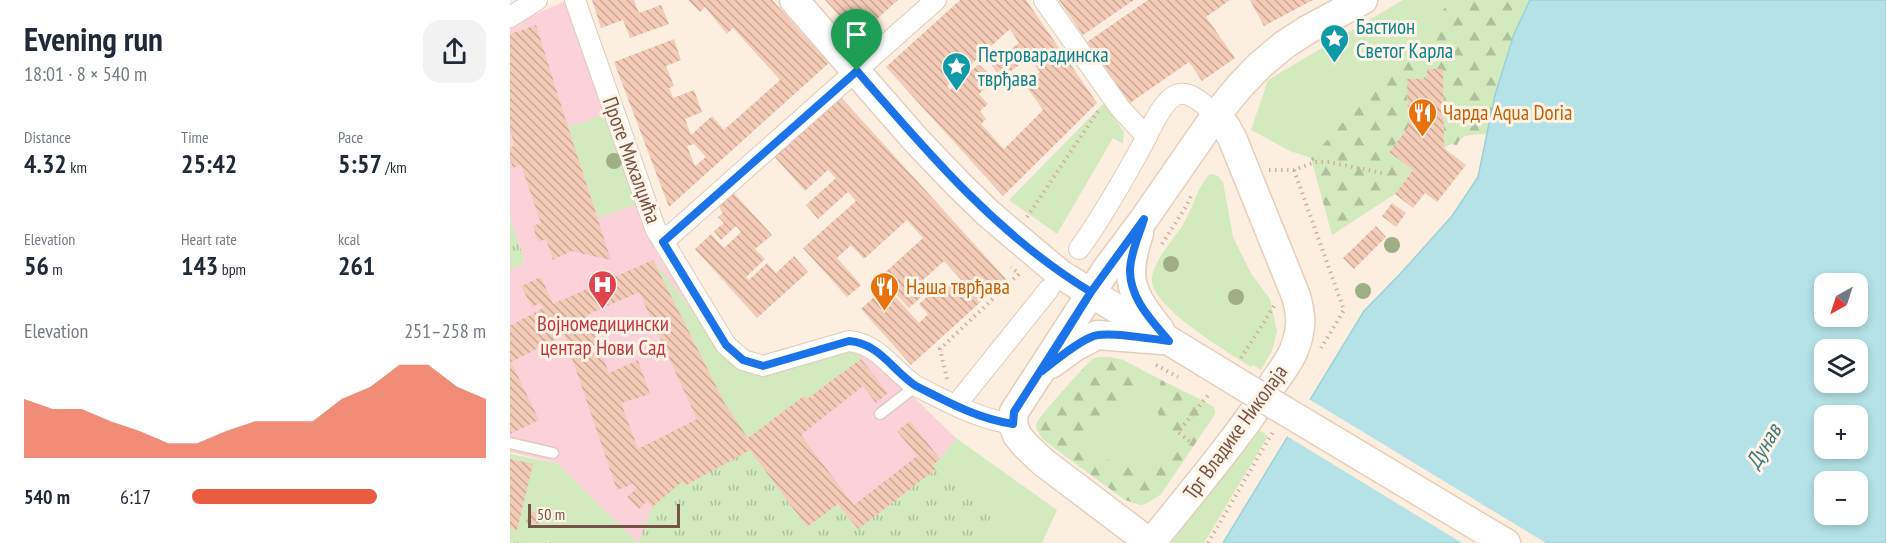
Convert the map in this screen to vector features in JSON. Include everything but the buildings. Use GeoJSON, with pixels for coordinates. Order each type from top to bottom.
{"type":"FeatureCollection","features":[{"type":"Feature","properties":{"kind":"main road"},"geometry":{"type":"LineString","coordinates":[[794,0],[958,185],[1060,274],[1233,381],[1494,536]]}},
{"type":"Feature","properties":{"kind":"main road"},"geometry":{"type":"LineString","coordinates":[[1013,424],[1014,412],[1091,292],[1216,115],[1259,66],[1284,45],[1363,0]]}},
{"type":"Feature","properties":{"kind":"main road","name":"Трг Владике Николаја"},"geometry":{"type":"LineString","coordinates":[[1013,424],[1025,446],[1043,462],[1150,543],[1214,468],[1247,423],[1293,351],[1301,315],[1296,296],[1233,140],[1216,115]]}},
{"type":"Feature","properties":{"kind":"main road"},"geometry":{"type":"LineString","coordinates":[[1144,219],[1130,268],[1132,285],[1146,313],[1169,341]]}},
{"type":"Feature","properties":{"kind":"main road"},"geometry":{"type":"LineString","coordinates":[[1042,371],[1076,346],[1097,335],[1169,341]]}},
{"type":"Feature","properties":{"kind":"street"},"geometry":{"type":"LineString","coordinates":[[510,16],[537,0]]}},
{"type":"Feature","properties":{"kind":"street","name":"Проте Михалџића"},"geometry":{"type":"LineString","coordinates":[[575,0],[652,218],[663,242],[726,345],[743,360],[763,366],[849,341],[860,342],[876,351],[916,386],[993,421],[1013,424]]}},
{"type":"Feature","properties":{"kind":"street"},"geometry":{"type":"LineString","coordinates":[[663,242],[936,0]]}},
{"type":"Feature","properties":{"kind":"street"},"geometry":{"type":"LineString","coordinates":[[1044,0],[1120,108],[1147,137]]}},
{"type":"Feature","properties":{"kind":"street","name":"Трг Владике Николаја"},"geometry":{"type":"LineString","coordinates":[[1079,249],[1168,101],[1178,94],[1188,95],[1201,102],[1216,115]]}},
{"type":"Feature","properties":{"kind":"street"},"geometry":{"type":"LineString","coordinates":[[956,405],[1049,289]]}},
{"type":"Feature","properties":{"kind":"lane"},"geometry":{"type":"LineString","coordinates":[[880,414],[916,386]]}},
{"type":"Feature","properties":{"kind":"lane"},"geometry":{"type":"LineString","coordinates":[[510,443],[553,453]]}},
{"type":"Feature","properties":{"kind":"path"},"geometry":{"type":"LineString","coordinates":[[1024,221],[1100,109]]}},
{"type":"Feature","properties":{"kind":"path"},"geometry":{"type":"LineString","coordinates":[[1294,170],[1315,162],[1329,162],[1382,173]]}},
{"type":"Feature","properties":{"kind":"path"},"geometry":{"type":"LineString","coordinates":[[1194,445],[1178,432],[1210,392],[1233,381],[1278,300]]}},
{"type":"Feature","properties":{"kind":"path"},"geometry":{"type":"LineString","coordinates":[[1149,361],[1185,380]]}},
{"type":"Feature","properties":{"kind":"path"},"geometry":{"type":"LineString","coordinates":[[1201,388],[1210,392]]}},
{"type":"Feature","properties":{"kind":"shaded area","name":"Војномедицински центар Нови Сад"},"geometry":{"type":"Polygon","coordinates":[[[568,0],[650,235],[741,363],[862,347],[956,438],[933,467],[996,512],[981,543],[638,543],[556,463],[510,452],[510,270],[525,262],[510,217],[510,25],[568,0]]]}},
{"type":"Feature","properties":{"kind":"green space"},"geometry":{"type":"Polygon","coordinates":[[[1403,0],[1452,0],[1311,158],[1290,151],[1251,130],[1268,80],[1403,0]]]}},
{"type":"Feature","properties":{"kind":"green space"},"geometry":{"type":"Polygon","coordinates":[[[1452,0],[1530,0],[1504,66],[1488,134],[1466,136],[1457,145],[1451,144],[1444,148],[1443,69],[1428,69],[1427,79],[1407,79],[1408,128],[1389,152],[1413,170],[1395,194],[1332,235],[1311,158],[1452,0]]]}},
{"type":"Feature","properties":{"kind":"green space"},"geometry":{"type":"Polygon","coordinates":[[[1104,103],[1124,132],[1123,144],[1113,138],[1057,234],[1009,200],[1104,103]]]}},
{"type":"Feature","properties":{"kind":"green space"},"geometry":{"type":"Polygon","coordinates":[[[608,114],[638,204],[598,218],[568,127],[608,114]]]}},
{"type":"Feature","properties":{"kind":"green space"},"geometry":{"type":"Polygon","coordinates":[[[1210,174],[1218,176],[1223,182],[1233,237],[1252,275],[1270,299],[1277,331],[1272,351],[1261,370],[1253,365],[1251,367],[1226,351],[1179,317],[1156,293],[1152,282],[1152,275],[1158,261],[1186,220],[1201,186],[1210,174]]]}},
{"type":"Feature","properties":{"kind":"green space"},"geometry":{"type":"Polygon","coordinates":[[[510,217],[525,262],[510,270],[510,217]]]}},
{"type":"Feature","properties":{"kind":"green space"},"geometry":{"type":"Polygon","coordinates":[[[653,260],[723,350],[741,363],[862,347],[861,359],[807,399],[805,396],[748,438],[725,404],[653,260]]]}},
{"type":"Feature","properties":{"kind":"green space"},"geometry":{"type":"Polygon","coordinates":[[[1108,357],[1123,360],[1214,407],[1215,414],[1161,494],[1141,505],[1125,500],[1044,440],[1037,428],[1037,423],[1046,411],[1090,361],[1094,358],[1108,357]]]}},
{"type":"Feature","properties":{"kind":"green space"},"geometry":{"type":"Polygon","coordinates":[[[1108,357],[1123,360],[1140,369],[1138,386],[1129,395],[1103,411],[1094,427],[1090,446],[1111,462],[1124,467],[1136,467],[1149,464],[1165,453],[1169,442],[1168,435],[1157,405],[1161,380],[1214,407],[1215,414],[1161,494],[1141,505],[1125,500],[1044,440],[1037,428],[1037,423],[1046,411],[1090,361],[1094,358],[1108,357]]]}},
{"type":"Feature","properties":{"kind":"green space"},"geometry":{"type":"Polygon","coordinates":[[[1251,424],[1268,436],[1204,543],[1162,543],[1251,424]]]}},
{"type":"Feature","properties":{"kind":"green space"},"geometry":{"type":"Polygon","coordinates":[[[956,438],[1057,510],[1042,543],[981,543],[996,512],[932,466],[956,438]]]}},
{"type":"Feature","properties":{"kind":"green space"},"geometry":{"type":"Polygon","coordinates":[[[750,450],[807,527],[838,504],[858,529],[936,469],[996,512],[981,543],[638,543],[652,507],[683,481],[686,485],[750,450]]]}},
{"type":"Feature","properties":{"kind":"green space"},"geometry":{"type":"Polygon","coordinates":[[[510,454],[556,463],[638,543],[554,543],[510,532],[510,454]]]}},
{"type":"Feature","properties":{"kind":"green space"},"geometry":{"type":"Polygon","coordinates":[[[510,532],[554,543],[510,543],[510,532]]]}},
{"type":"Feature","properties":{"kind":"water","name":"Дунав"},"geometry":{"type":"Polygon","coordinates":[[[1530,0],[1886,0],[1886,543],[1223,543],[1364,311],[1452,216],[1478,177],[1495,95],[1514,34],[1530,0]]]}},
{"type":"Feature","properties":{"kind":"pier"},"geometry":{"type":"Polygon","coordinates":[[[1307,398],[1546,543],[1462,543],[1285,435],[1307,398]]]}},
{"type":"Feature","properties":{"kind":"place","name":"Бастион Светог Карла"},"geometry":{"type":"Point","coordinates":[1335,64]}},
{"type":"Feature","properties":{"kind":"place","name":"Петроварадинска тврђава"},"geometry":{"type":"Point","coordinates":[957,92]}},
{"type":"Feature","properties":{"kind":"place","name":"Чарда Aqua Doria"},"geometry":{"type":"Point","coordinates":[1422,138]}},
{"type":"Feature","properties":{"kind":"place","name":"Војномедицински центар Нови Сад"},"geometry":{"type":"Point","coordinates":[603,310]}},
{"type":"Feature","properties":{"kind":"place","name":"Наша тврђава"},"geometry":{"type":"Point","coordinates":[885,312]}},
{"type":"Feature","properties":{"kind":"route"},"geometry":{"type":"LineString","coordinates":[[857,71],[663,242],[726,345],[734,353],[743,360],[763,366],[849,341],[860,342],[869,345],[916,386],[970,413],[993,421],[1013,424],[1014,412],[1042,371],[1077,312],[1106,270],[1144,219],[1130,268],[1132,285],[1146,313],[1169,341],[1097,335],[1076,346],[1042,371],[1091,292],[1060,274],[958,185],[857,71]]}}]}
